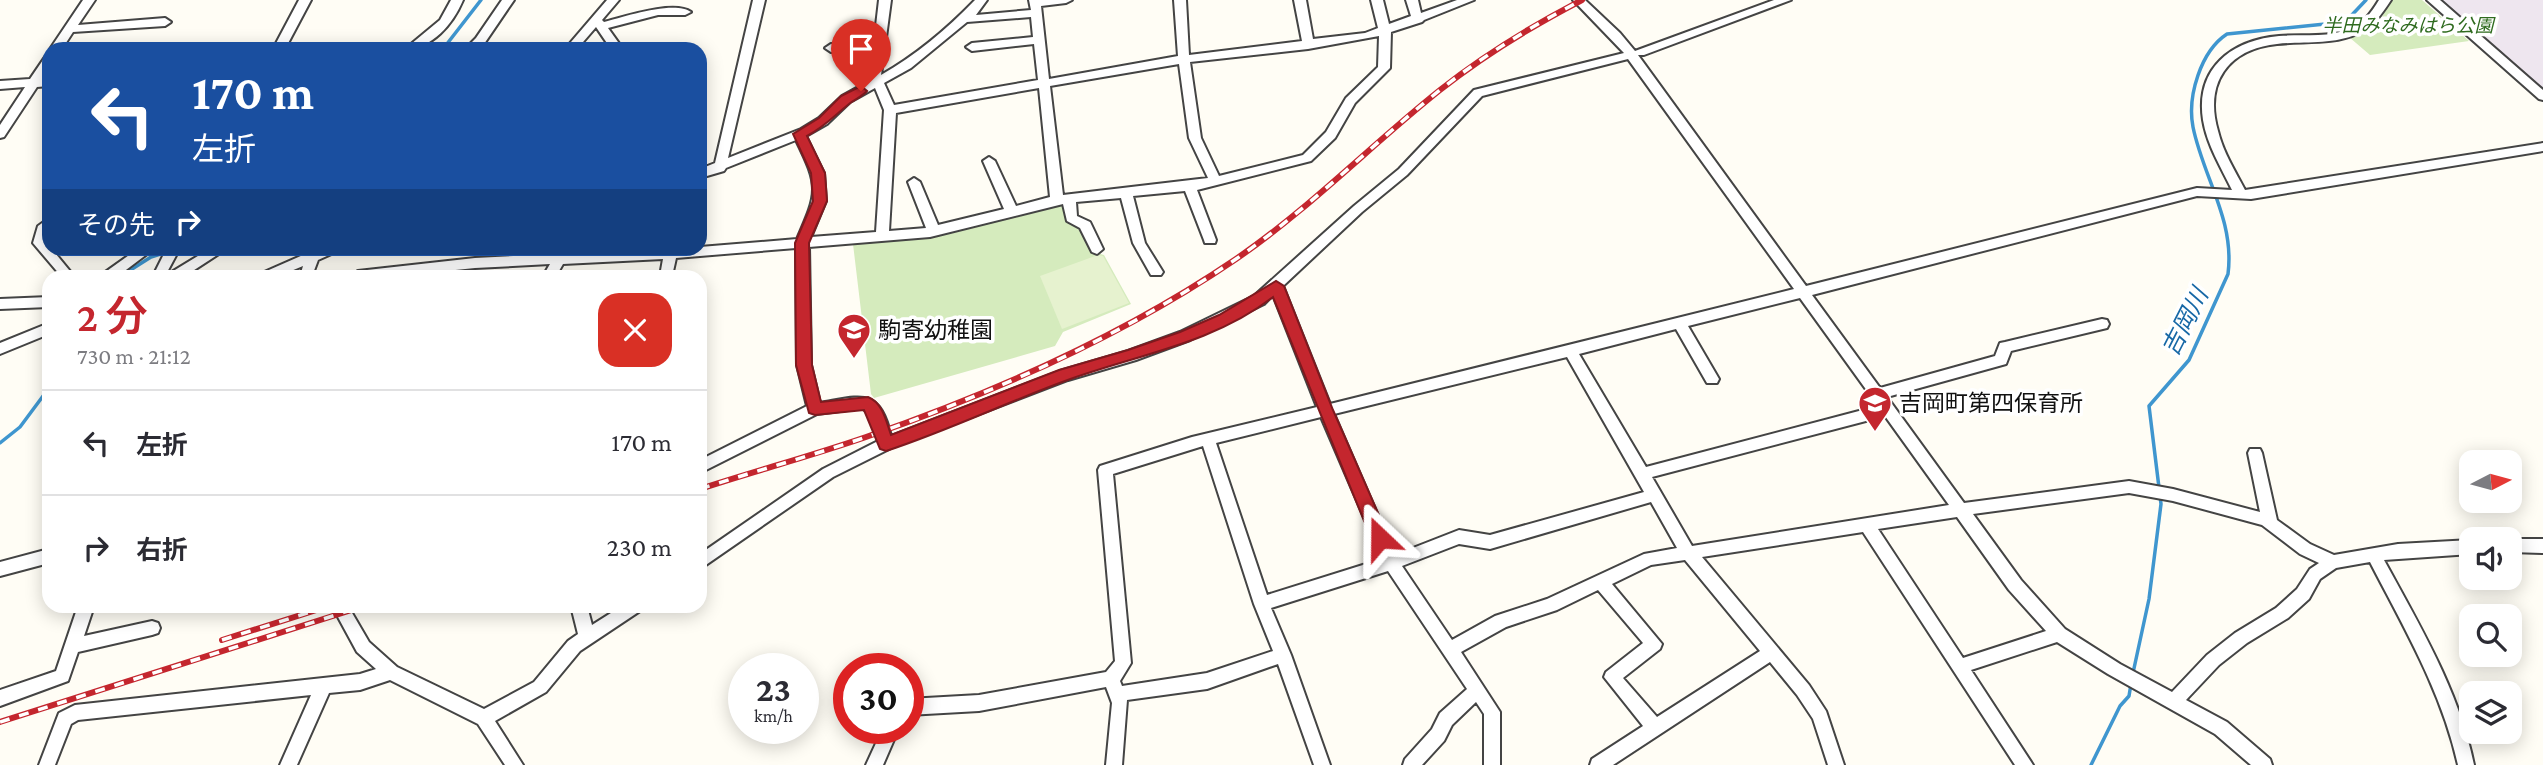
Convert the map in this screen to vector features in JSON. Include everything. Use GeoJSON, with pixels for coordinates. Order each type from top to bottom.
{"type":"FeatureCollection","features":[{"type":"Feature","properties":{"kind":"street"},"geometry":{"type":"LineString","coordinates":[[62,42],[89,0]]}},
{"type":"Feature","properties":{"kind":"street"},"geometry":{"type":"LineString","coordinates":[[283,42],[305,0]]}},
{"type":"Feature","properties":{"kind":"street"},"geometry":{"type":"LineString","coordinates":[[421,42],[443,26],[453,13],[457,0]]}},
{"type":"Feature","properties":{"kind":"street"},"geometry":{"type":"LineString","coordinates":[[479,42],[508,0]]}},
{"type":"Feature","properties":{"kind":"street"},"geometry":{"type":"LineString","coordinates":[[578,42],[599,22],[613,0]]}},
{"type":"Feature","properties":{"kind":"street"},"geometry":{"type":"LineString","coordinates":[[720,168],[759,0]]}},
{"type":"Feature","properties":{"kind":"street"},"geometry":{"type":"LineString","coordinates":[[882,237],[890,110],[876,82],[884,0]]}},
{"type":"Feature","properties":{"kind":"street"},"geometry":{"type":"LineString","coordinates":[[707,172],[799,134],[823,121],[846,99],[907,65],[970,13],[981,0]]}},
{"type":"Feature","properties":{"kind":"street"},"geometry":{"type":"LineString","coordinates":[[970,13],[970,19],[1066,0]]}},
{"type":"Feature","properties":{"kind":"street"},"geometry":{"type":"LineString","coordinates":[[1180,0],[1184,58],[1195,138],[1215,180]]}},
{"type":"Feature","properties":{"kind":"street"},"geometry":{"type":"LineString","coordinates":[[1300,0],[1308,45]]}},
{"type":"Feature","properties":{"kind":"street"},"geometry":{"type":"LineString","coordinates":[[707,251],[933,231],[1063,200],[1189,186],[1294,163],[1314,153],[1331,135],[1350,101],[1384,68],[1385,32],[1377,0]]}},
{"type":"Feature","properties":{"kind":"street"},"geometry":{"type":"LineString","coordinates":[[1412,0],[1418,20]]}},
{"type":"Feature","properties":{"kind":"street"},"geometry":{"type":"LineString","coordinates":[[890,110],[1184,58],[1308,45],[1385,32],[1468,0]]}},
{"type":"Feature","properties":{"kind":"street"},"geometry":{"type":"LineString","coordinates":[[1579,0],[1616,36],[1637,62],[1805,291],[2015,586],[2059,634],[2114,669],[2221,729],[2264,765]]}},
{"type":"Feature","properties":{"kind":"street"},"geometry":{"type":"LineString","coordinates":[[1640,52],[1785,0]]}},
{"type":"Feature","properties":{"kind":"street"},"geometry":{"type":"LineString","coordinates":[[2237,195],[2208,120],[2208,92],[2223,61],[2234,50],[2255,42],[2316,39],[2360,28],[2374,20],[2385,0]]}},
{"type":"Feature","properties":{"kind":"street"},"geometry":{"type":"LineString","coordinates":[[2432,0],[2543,96]]}},
{"type":"Feature","properties":{"kind":"street"},"geometry":{"type":"LineString","coordinates":[[1036,5],[1044,84],[1063,200],[1071,218],[1085,225],[1097,249]]}},
{"type":"Feature","properties":{"kind":"street"},"geometry":{"type":"LineString","coordinates":[[599,22],[658,12],[685,12]]}},
{"type":"Feature","properties":{"kind":"street"},"geometry":{"type":"LineString","coordinates":[[599,22],[612,42]]}},
{"type":"Feature","properties":{"kind":"street"},"geometry":{"type":"LineString","coordinates":[[70,29],[165,23]]}},
{"type":"Feature","properties":{"kind":"street"},"geometry":{"type":"LineString","coordinates":[[972,47],[1039,40]]}},
{"type":"Feature","properties":{"kind":"street"},"geometry":{"type":"LineString","coordinates":[[831,48],[878,46]]}},
{"type":"Feature","properties":{"kind":"street"},"geometry":{"type":"LineString","coordinates":[[707,557],[828,473],[886,444],[1065,374],[1131,356],[1185,336],[1259,300],[1357,209],[1403,172],[1478,93],[1624,57]]}},
{"type":"Feature","properties":{"kind":"street"},"geometry":{"type":"LineString","coordinates":[[0,134],[42,71]]}},
{"type":"Feature","properties":{"kind":"street"},"geometry":{"type":"LineString","coordinates":[[0,85],[42,82]]}},
{"type":"Feature","properties":{"kind":"street"},"geometry":{"type":"LineString","coordinates":[[799,134],[818,173],[820,201],[802,243],[804,365],[815,409]]}},
{"type":"Feature","properties":{"kind":"street"},"geometry":{"type":"LineString","coordinates":[[1114,765],[1120,702],[1114,686],[1123,663],[1105,470],[1325,410],[2202,192],[2251,195],[2543,147]]}},
{"type":"Feature","properties":{"kind":"street"},"geometry":{"type":"LineString","coordinates":[[989,161],[1012,212]]}},
{"type":"Feature","properties":{"kind":"street"},"geometry":{"type":"LineString","coordinates":[[914,182],[933,231]]}},
{"type":"Feature","properties":{"kind":"street"},"geometry":{"type":"LineString","coordinates":[[1189,186],[1210,240]]}},
{"type":"Feature","properties":{"kind":"street"},"geometry":{"type":"LineString","coordinates":[[1126,194],[1139,243],[1156,272]]}},
{"type":"Feature","properties":{"kind":"street"},"geometry":{"type":"LineString","coordinates":[[51,256],[63,270]]}},
{"type":"Feature","properties":{"kind":"street"},"geometry":{"type":"LineString","coordinates":[[118,270],[138,256]]}},
{"type":"Feature","properties":{"kind":"street"},"geometry":{"type":"LineString","coordinates":[[185,270],[209,256]]}},
{"type":"Feature","properties":{"kind":"street"},"geometry":{"type":"LineString","coordinates":[[282,270],[316,256]]}},
{"type":"Feature","properties":{"kind":"street"},"geometry":{"type":"LineString","coordinates":[[408,270],[534,256]]}},
{"type":"Feature","properties":{"kind":"street"},"geometry":{"type":"LineString","coordinates":[[308,270],[312,258]]}},
{"type":"Feature","properties":{"kind":"street"},"geometry":{"type":"LineString","coordinates":[[1276,286],[1325,410],[1391,564],[1492,712],[1492,765]]}},
{"type":"Feature","properties":{"kind":"street"},"geometry":{"type":"LineString","coordinates":[[0,304],[42,302]]}},
{"type":"Feature","properties":{"kind":"street"},"geometry":{"type":"LineString","coordinates":[[1679,323],[1712,379]]}},
{"type":"Feature","properties":{"kind":"street"},"geometry":{"type":"LineString","coordinates":[[1878,394],[2001,360],[2005,347],[2102,324]]}},
{"type":"Feature","properties":{"kind":"street"},"geometry":{"type":"LineString","coordinates":[[0,349],[42,331]]}},
{"type":"Feature","properties":{"kind":"street"},"geometry":{"type":"LineString","coordinates":[[1570,351],[1687,551],[1802,690],[1820,716],[1836,765]]}},
{"type":"Feature","properties":{"kind":"street"},"geometry":{"type":"LineString","coordinates":[[707,463],[815,409],[868,403],[876,413],[886,444]]}},
{"type":"Feature","properties":{"kind":"street"},"geometry":{"type":"LineString","coordinates":[[1642,474],[1888,409]]}},
{"type":"Feature","properties":{"kind":"street"},"geometry":{"type":"LineString","coordinates":[[1208,440],[1262,604],[1283,654],[1322,765]]}},
{"type":"Feature","properties":{"kind":"street"},"geometry":{"type":"LineString","coordinates":[[2255,453],[2270,522]]}},
{"type":"Feature","properties":{"kind":"street"},"geometry":{"type":"LineString","coordinates":[[1451,649],[1501,621],[1551,605],[1649,559],[1959,510],[2129,487],[2173,495],[2270,522],[2305,549],[2333,562]]}},
{"type":"Feature","properties":{"kind":"street"},"geometry":{"type":"LineString","coordinates":[[1262,604],[1391,564],[1459,537],[1490,542],[1654,495]]}},
{"type":"Feature","properties":{"kind":"street"},"geometry":{"type":"LineString","coordinates":[[1867,524],[2025,765]]}},
{"type":"Feature","properties":{"kind":"street"},"geometry":{"type":"LineString","coordinates":[[2522,546],[2543,546]]}},
{"type":"Feature","properties":{"kind":"street"},"geometry":{"type":"LineString","coordinates":[[2174,702],[2213,660],[2241,638],[2281,613],[2302,594],[2315,574],[2333,562],[2409,550],[2459,548]]}},
{"type":"Feature","properties":{"kind":"street"},"geometry":{"type":"LineString","coordinates":[[2375,557],[2434,670],[2459,732],[2466,765]]}},
{"type":"Feature","properties":{"kind":"street"},"geometry":{"type":"LineString","coordinates":[[0,569],[42,558]]}},
{"type":"Feature","properties":{"kind":"street"},"geometry":{"type":"LineString","coordinates":[[1602,583],[1654,644],[1612,677],[1655,727]]}},
{"type":"Feature","properties":{"kind":"street"},"geometry":{"type":"LineString","coordinates":[[0,698],[62,677],[84,613]]}},
{"type":"Feature","properties":{"kind":"street"},"geometry":{"type":"LineString","coordinates":[[344,613],[363,647],[391,672],[484,718],[515,765]]}},
{"type":"Feature","properties":{"kind":"street"},"geometry":{"type":"LineString","coordinates":[[581,613],[587,637]]}},
{"type":"Feature","properties":{"kind":"street"},"geometry":{"type":"LineString","coordinates":[[484,718],[540,687],[574,646],[623,613]]}},
{"type":"Feature","properties":{"kind":"street"},"geometry":{"type":"LineString","coordinates":[[73,646],[152,628]]}},
{"type":"Feature","properties":{"kind":"street"},"geometry":{"type":"LineString","coordinates":[[1960,666],[2059,634]]}},
{"type":"Feature","properties":{"kind":"street"},"geometry":{"type":"LineString","coordinates":[[1598,765],[1770,653]]}},
{"type":"Feature","properties":{"kind":"street"},"geometry":{"type":"LineString","coordinates":[[924,707],[979,703],[1114,686],[1207,681],[1283,654]]}},
{"type":"Feature","properties":{"kind":"street"},"geometry":{"type":"LineString","coordinates":[[47,765],[65,719],[75,713],[360,682],[391,672]]}},
{"type":"Feature","properties":{"kind":"street"},"geometry":{"type":"LineString","coordinates":[[288,765],[324,685]]}},
{"type":"Feature","properties":{"kind":"street"},"geometry":{"type":"LineString","coordinates":[[1411,765],[1438,735],[1446,719],[1477,690]]}},
{"type":"Feature","properties":{"kind":"street"},"geometry":{"type":"LineString","coordinates":[[874,765],[884,744]]}},
{"type":"Feature","properties":{"kind":"shaded area"},"geometry":{"type":"Polygon","coordinates":[[[2439,0],[2543,0],[2543,88],[2439,0]]]}},
{"type":"Feature","properties":{"kind":"green space","name":"半田みなみはら公園"},"geometry":{"type":"Polygon","coordinates":[[[2389,0],[2422,0],[2469,41],[2370,55],[2349,37],[2380,23],[2389,0]]]}},
{"type":"Feature","properties":{"kind":"green space"},"geometry":{"type":"Polygon","coordinates":[[[1063,204],[1069,220],[1082,227],[1093,252],[1104,255],[1131,304],[1063,332],[1055,346],[874,398],[871,394],[853,244],[928,237],[1063,204]]]}},
{"type":"Feature","properties":{"kind":"green space"},"geometry":{"type":"Polygon","coordinates":[[[1098,255],[1103,256],[1129,303],[1062,329],[1040,276],[1098,255]]]}},
{"type":"Feature","properties":{"kind":"waterway"},"geometry":{"type":"LineString","coordinates":[[448,42],[481,0]]}},
{"type":"Feature","properties":{"kind":"waterway","name":"吉岡川"},"geometry":{"type":"LineString","coordinates":[[2133,673],[2149,599],[2161,504],[2149,406],[2189,360],[2228,274],[2229,254],[2223,217],[2193,127],[2192,102],[2198,75],[2210,51],[2227,34],[2335,23],[2349,18],[2366,0]]}},
{"type":"Feature","properties":{"kind":"waterway"},"geometry":{"type":"LineString","coordinates":[[130,270],[154,256]]}},
{"type":"Feature","properties":{"kind":"waterway"},"geometry":{"type":"LineString","coordinates":[[0,443],[20,427],[42,397]]}},
{"type":"Feature","properties":{"kind":"waterway","name":"吉岡川"},"geometry":{"type":"LineString","coordinates":[[2091,765],[2120,706],[2129,696],[2131,684]]}},
{"type":"Feature","properties":{"kind":"railway"},"geometry":{"type":"LineString","coordinates":[[707,487],[915,420],[1057,360],[1149,313],[1263,240],[1414,111],[1474,65],[1582,0]]}},
{"type":"Feature","properties":{"kind":"railway"},"geometry":{"type":"LineString","coordinates":[[222,640],[307,613]]}},
{"type":"Feature","properties":{"kind":"railway"},"geometry":{"type":"LineString","coordinates":[[0,722],[342,613]]}},
{"type":"Feature","properties":{"kind":"place","name":"駒寄幼稚園"},"geometry":{"type":"Point","coordinates":[854,360]}},
{"type":"Feature","properties":{"kind":"place","name":"吉岡町第四保育所"},"geometry":{"type":"Point","coordinates":[1875,433]}},
{"type":"Feature","properties":{"kind":"route"},"geometry":{"type":"LineString","coordinates":[[861,91],[846,99],[823,121],[799,134],[818,173],[820,201],[802,243],[804,365],[815,409],[868,403],[876,413],[886,444],[1065,374],[1131,356],[1185,336],[1259,300],[1276,286],[1380,538]]}}]}
